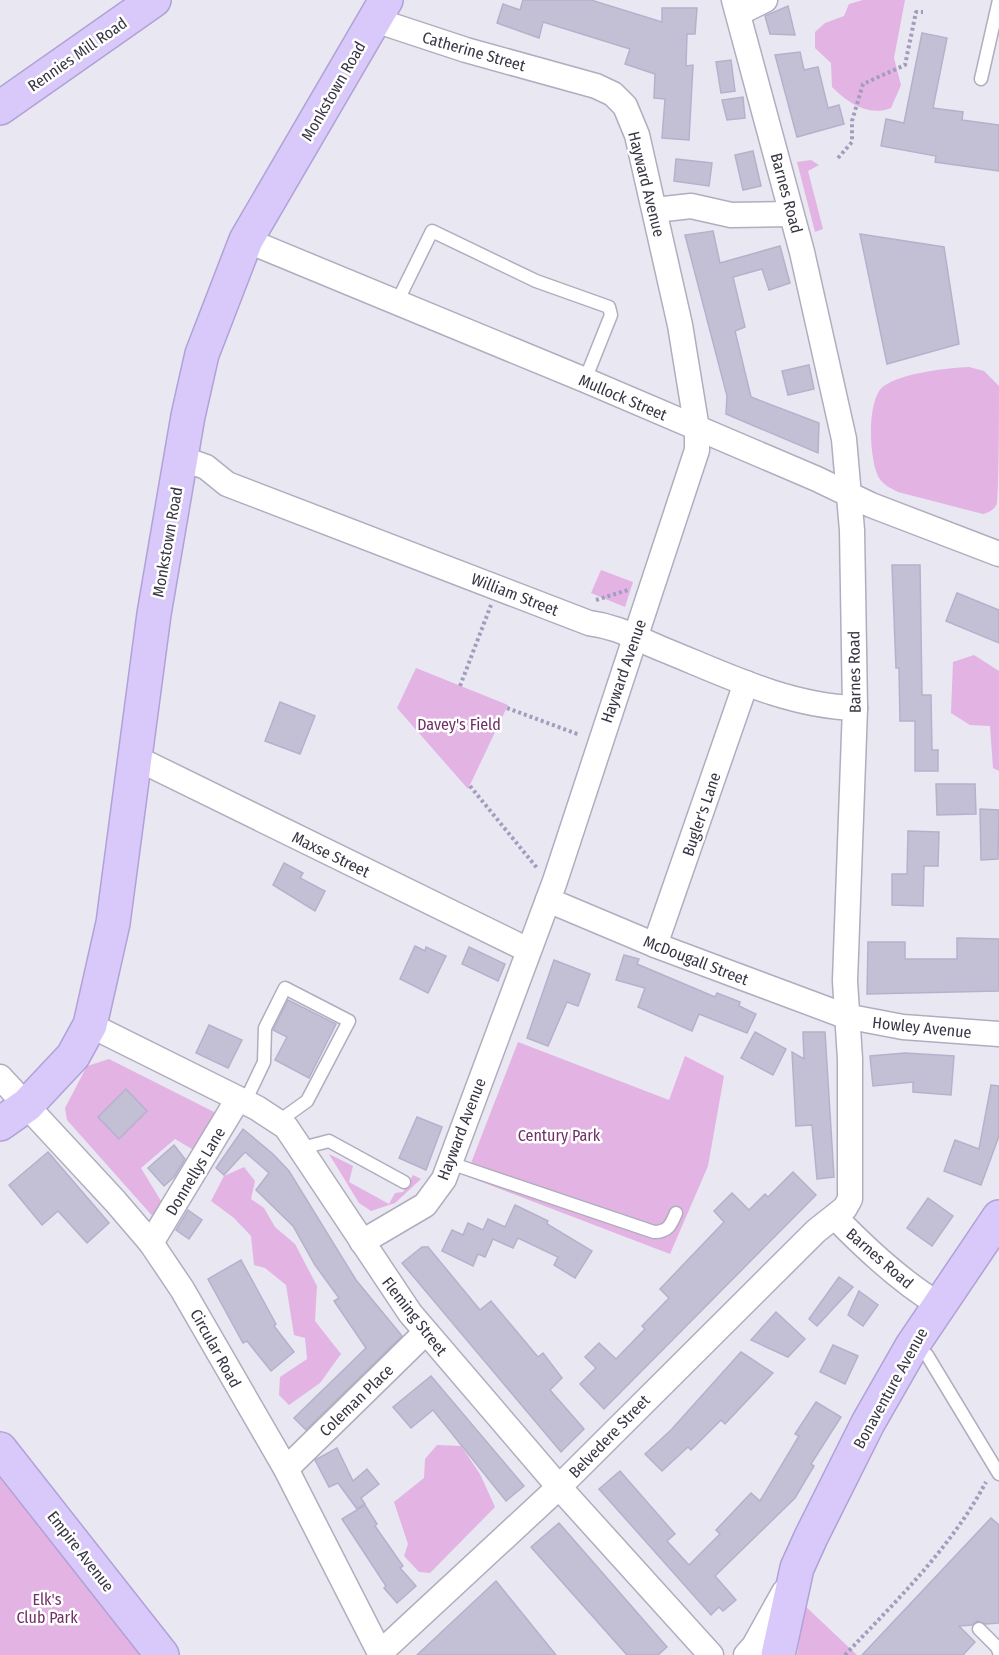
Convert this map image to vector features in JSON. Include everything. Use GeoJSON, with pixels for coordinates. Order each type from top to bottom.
{"type":"FeatureCollection","features":[{"type":"Feature","properties":{"kind":"street","name":"Rennies Mill Road"},"geometry":{"type":"LineString","coordinates":[[0,108],[154,0]]}},
{"type":"Feature","properties":{"kind":"street"},"geometry":{"type":"LineString","coordinates":[[736,7],[765,0]]}},
{"type":"Feature","properties":{"kind":"street","name":"Barnes Road"},"geometry":{"type":"LineString","coordinates":[[736,7],[829,363],[844,439],[849,495],[855,708],[845,1016],[850,1059],[852,1180],[850,1199],[835,1217],[894,1271],[938,1304]]}},
{"type":"Feature","properties":{"kind":"street","name":"Catherine Street"},"geometry":{"type":"LineString","coordinates":[[380,10],[466,50],[575,79]]}},
{"type":"Feature","properties":{"kind":"street","name":"Monkstown Road"},"geometry":{"type":"LineString","coordinates":[[0,1124],[27,1104],[73,1056],[90,1025],[113,922],[154,614],[202,354],[246,240],[380,10]]}},
{"type":"Feature","properties":{"kind":"street","name":"Hayward Avenue"},"geometry":{"type":"LineString","coordinates":[[362,1242],[424,1205],[439,1187],[450,1163],[548,900],[697,450],[698,429],[680,325],[637,135],[625,106],[613,94],[575,79]]}},
{"type":"Feature","properties":{"kind":"street"},"geometry":{"type":"LineString","coordinates":[[655,210],[691,206],[731,215],[791,214]]}},
{"type":"Feature","properties":{"kind":"street","name":"Mullock Street"},"geometry":{"type":"LineString","coordinates":[[246,240],[396,304],[585,380],[849,495],[999,554]]}},
{"type":"Feature","properties":{"kind":"street","name":"William Street"},"geometry":{"type":"LineString","coordinates":[[181,458],[206,467],[227,484],[589,624],[612,626],[746,684],[823,707],[855,708]]}},
{"type":"Feature","properties":{"kind":"street","name":"Bugler's Lane"},"geometry":{"type":"LineString","coordinates":[[655,945],[746,684]]}},
{"type":"Feature","properties":{"kind":"street","name":"Maxse Street"},"geometry":{"type":"LineString","coordinates":[[134,758],[528,950]]}},
{"type":"Feature","properties":{"kind":"street","name":"McDougall Street"},"geometry":{"type":"LineString","coordinates":[[548,900],[655,945],[845,1016]]}},
{"type":"Feature","properties":{"kind":"street","name":"Howley Avenue"},"geometry":{"type":"LineString","coordinates":[[845,1016],[903,1027],[999,1034]]}},
{"type":"Feature","properties":{"kind":"street","name":"Fleming Street"},"geometry":{"type":"LineString","coordinates":[[90,1025],[242,1100],[279,1121],[302,1148],[396,1295],[559,1487],[711,1655]]}},
{"type":"Feature","properties":{"kind":"street","name":"Circular Road"},"geometry":{"type":"LineString","coordinates":[[0,1077],[27,1104],[150,1244],[199,1316],[286,1469],[381,1654]]}},
{"type":"Feature","properties":{"kind":"street","name":"Donnellys Lane"},"geometry":{"type":"LineString","coordinates":[[150,1244],[242,1100]]}},
{"type":"Feature","properties":{"kind":"street","name":"Belvedere Street"},"geometry":{"type":"LineString","coordinates":[[381,1654],[559,1487],[816,1231],[835,1217]]}},
{"type":"Feature","properties":{"kind":"street","name":"Bonaventure Avenue"},"geometry":{"type":"LineString","coordinates":[[746,1655],[754,1646],[797,1568],[868,1423],[938,1304],[999,1217]]}},
{"type":"Feature","properties":{"kind":"street","name":"Coleman Place"},"geometry":{"type":"LineString","coordinates":[[286,1469],[426,1332]]}},
{"type":"Feature","properties":{"kind":"street","name":"Empire Avenue"},"geometry":{"type":"LineString","coordinates":[[0,1449],[162,1655]]}},
{"type":"Feature","properties":{"kind":"street","name":"Bonaventure Avenue"},"geometry":{"type":"LineString","coordinates":[[778,1655],[797,1568]]}},
{"type":"Feature","properties":{"kind":"lane"},"geometry":{"type":"LineString","coordinates":[[981,79],[999,0]]}},
{"type":"Feature","properties":{"kind":"lane"},"geometry":{"type":"LineString","coordinates":[[396,304],[432,231],[536,281],[609,307],[611,315],[585,380]]}},
{"type":"Feature","properties":{"kind":"lane"},"geometry":{"type":"LineString","coordinates":[[242,1100],[264,1062],[265,1028],[285,988],[349,1021],[307,1101],[279,1121]]}},
{"type":"Feature","properties":{"kind":"lane"},"geometry":{"type":"LineString","coordinates":[[302,1148],[329,1141],[404,1182]]}},
{"type":"Feature","properties":{"kind":"lane"},"geometry":{"type":"LineString","coordinates":[[450,1163],[654,1233],[664,1232],[670,1227],[676,1213]]}},
{"type":"Feature","properties":{"kind":"lane"},"geometry":{"type":"LineString","coordinates":[[927,1355],[997,1470]]}},
{"type":"Feature","properties":{"kind":"lane"},"geometry":{"type":"LineString","coordinates":[[979,1629],[999,1652]]}},
{"type":"Feature","properties":{"kind":"path"},"geometry":{"type":"LineString","coordinates":[[838,158],[852,142],[852,121],[863,84],[904,65],[916,12],[923,12]]}},
{"type":"Feature","properties":{"kind":"path"},"geometry":{"type":"LineString","coordinates":[[596,600],[635,588]]}},
{"type":"Feature","properties":{"kind":"path"},"geometry":{"type":"LineString","coordinates":[[460,686],[493,599]]}},
{"type":"Feature","properties":{"kind":"path"},"geometry":{"type":"LineString","coordinates":[[507,708],[587,737]]}},
{"type":"Feature","properties":{"kind":"path"},"geometry":{"type":"LineString","coordinates":[[470,786],[542,873]]}},
{"type":"Feature","properties":{"kind":"path"},"geometry":{"type":"LineString","coordinates":[[845,1655],[934,1558],[997,1470]]}},
{"type":"Feature","properties":{"kind":"green space"},"geometry":{"type":"Polygon","coordinates":[[[863,0],[905,0],[894,58],[901,85],[891,108],[883,110],[866,110],[838,93],[832,87],[831,63],[815,48],[815,32],[825,23],[844,16],[849,4],[863,0]]]}},
{"type":"Feature","properties":{"kind":"green space"},"geometry":{"type":"Polygon","coordinates":[[[811,160],[819,165],[808,171],[823,229],[815,232],[797,162],[811,160]]]}},
{"type":"Feature","properties":{"kind":"green space"},"geometry":{"type":"Polygon","coordinates":[[[969,367],[984,371],[999,386],[997,503],[993,509],[983,514],[890,488],[879,478],[871,445],[874,403],[884,386],[892,381],[913,375],[969,367]]]}},
{"type":"Feature","properties":{"kind":"green space"},"geometry":{"type":"Polygon","coordinates":[[[601,570],[633,582],[625,607],[591,593],[601,570]]]}},
{"type":"Feature","properties":{"kind":"green space"},"geometry":{"type":"Polygon","coordinates":[[[974,655],[999,671],[999,771],[993,768],[990,726],[970,725],[951,713],[953,662],[974,655]]]}},
{"type":"Feature","properties":{"kind":"green space","name":"Davey's Field"},"geometry":{"type":"Polygon","coordinates":[[[416,668],[508,705],[468,789],[397,708],[416,668]]]}},
{"type":"Feature","properties":{"kind":"green space","name":"Century Park"},"geometry":{"type":"Polygon","coordinates":[[[518,1042],[669,1100],[685,1056],[724,1076],[708,1166],[670,1254],[466,1176],[518,1042]]]}},
{"type":"Feature","properties":{"kind":"green space"},"geometry":{"type":"Polygon","coordinates":[[[109,1059],[222,1116],[197,1152],[175,1139],[141,1168],[164,1206],[156,1220],[67,1120],[65,1108],[87,1066],[109,1059]]]}},
{"type":"Feature","properties":{"kind":"green space"},"geometry":{"type":"Polygon","coordinates":[[[329,1154],[353,1166],[349,1182],[389,1204],[395,1193],[403,1192],[413,1175],[421,1179],[395,1203],[371,1211],[359,1203],[329,1154]]]}},
{"type":"Feature","properties":{"kind":"green space"},"geometry":{"type":"Polygon","coordinates":[[[244,1167],[255,1181],[251,1199],[264,1208],[275,1227],[295,1244],[317,1286],[315,1321],[341,1354],[320,1383],[289,1405],[279,1395],[280,1377],[307,1359],[305,1338],[294,1335],[286,1285],[265,1268],[254,1265],[251,1236],[234,1218],[211,1201],[224,1176],[244,1167]]]}},
{"type":"Feature","properties":{"kind":"green space"},"geometry":{"type":"Polygon","coordinates":[[[437,1445],[461,1446],[480,1474],[495,1507],[430,1573],[419,1572],[404,1556],[408,1544],[394,1502],[424,1478],[425,1459],[437,1445]]]}},
{"type":"Feature","properties":{"kind":"green space","name":"Elk's Club Park"},"geometry":{"type":"Polygon","coordinates":[[[0,1475],[141,1655],[0,1655],[0,1475]]]}},
{"type":"Feature","properties":{"kind":"green space"},"geometry":{"type":"Polygon","coordinates":[[[805,1606],[857,1655],[797,1655],[805,1606]]]}},
{"type":"Feature","properties":{"kind":"building"},"geometry":{"type":"Polygon","coordinates":[[[523,0],[591,0],[662,22],[662,8],[697,8],[695,34],[687,34],[686,66],[693,65],[689,140],[662,138],[665,99],[654,98],[655,74],[625,64],[630,49],[543,22],[539,38],[497,23],[503,4],[520,10],[523,0]]]}},
{"type":"Feature","properties":{"kind":"building"},"geometry":{"type":"Polygon","coordinates":[[[788,6],[795,35],[770,34],[765,16],[788,6]]]}},
{"type":"Feature","properties":{"kind":"building"},"geometry":{"type":"Polygon","coordinates":[[[922,33],[947,38],[933,108],[963,112],[962,120],[999,125],[999,171],[935,162],[936,156],[881,146],[886,119],[904,123],[922,33]]]}},
{"type":"Feature","properties":{"kind":"building"},"geometry":{"type":"Polygon","coordinates":[[[800,52],[804,70],[818,67],[828,108],[839,105],[844,124],[797,137],[775,55],[800,52]]]}},
{"type":"Feature","properties":{"kind":"building"},"geometry":{"type":"Polygon","coordinates":[[[731,60],[735,91],[721,93],[716,62],[731,60]]]}},
{"type":"Feature","properties":{"kind":"building"},"geometry":{"type":"Polygon","coordinates":[[[743,97],[745,118],[727,120],[722,100],[743,97]]]}},
{"type":"Feature","properties":{"kind":"building"},"geometry":{"type":"Polygon","coordinates":[[[753,151],[761,186],[743,190],[735,155],[753,151]]]}},
{"type":"Feature","properties":{"kind":"building"},"geometry":{"type":"Polygon","coordinates":[[[676,159],[712,163],[709,186],[674,181],[676,159]]]}},
{"type":"Feature","properties":{"kind":"building"},"geometry":{"type":"Polygon","coordinates":[[[713,231],[720,263],[780,246],[790,283],[769,290],[762,269],[733,277],[745,327],[735,331],[751,397],[819,423],[818,453],[726,414],[727,396],[685,235],[713,231]]]}},
{"type":"Feature","properties":{"kind":"building"},"geometry":{"type":"Polygon","coordinates":[[[860,234],[944,247],[959,344],[887,364],[860,234]]]}},
{"type":"Feature","properties":{"kind":"building"},"geometry":{"type":"Polygon","coordinates":[[[809,365],[814,389],[788,395],[782,371],[809,365]]]}},
{"type":"Feature","properties":{"kind":"building"},"geometry":{"type":"Polygon","coordinates":[[[892,565],[920,565],[922,695],[931,695],[932,750],[938,750],[938,771],[915,771],[915,721],[900,721],[892,565]]]}},
{"type":"Feature","properties":{"kind":"building"},"geometry":{"type":"Polygon","coordinates":[[[957,593],[999,610],[999,643],[946,621],[957,593]]]}},
{"type":"Feature","properties":{"kind":"building"},"geometry":{"type":"Polygon","coordinates":[[[280,702],[315,716],[300,754],[265,741],[280,702]]]}},
{"type":"Feature","properties":{"kind":"building"},"geometry":{"type":"Polygon","coordinates":[[[936,784],[975,784],[976,814],[937,815],[936,784]]]}},
{"type":"Feature","properties":{"kind":"building"},"geometry":{"type":"Polygon","coordinates":[[[980,809],[999,810],[998,859],[981,860],[980,809]]]}},
{"type":"Feature","properties":{"kind":"building"},"geometry":{"type":"Polygon","coordinates":[[[908,831],[939,832],[938,866],[924,866],[923,906],[892,905],[892,874],[907,874],[908,831]]]}},
{"type":"Feature","properties":{"kind":"building"},"geometry":{"type":"Polygon","coordinates":[[[284,863],[303,873],[300,878],[325,891],[315,911],[273,885],[284,863]]]}},
{"type":"Feature","properties":{"kind":"building"},"geometry":{"type":"Polygon","coordinates":[[[957,938],[999,939],[999,991],[867,994],[868,942],[905,942],[905,959],[957,959],[957,938]]]}},
{"type":"Feature","properties":{"kind":"building"},"geometry":{"type":"Polygon","coordinates":[[[415,946],[425,951],[426,947],[446,956],[428,993],[400,979],[415,946]]]}},
{"type":"Feature","properties":{"kind":"building"},"geometry":{"type":"Polygon","coordinates":[[[469,947],[505,964],[498,981],[462,964],[469,947]]]}},
{"type":"Feature","properties":{"kind":"building"},"geometry":{"type":"Polygon","coordinates":[[[624,955],[639,959],[637,964],[715,997],[717,993],[740,1002],[739,1006],[756,1014],[747,1033],[699,1014],[692,1031],[638,1007],[645,988],[616,980],[624,955]]]}},
{"type":"Feature","properties":{"kind":"building"},"geometry":{"type":"Polygon","coordinates":[[[554,960],[590,974],[578,1006],[567,1002],[548,1046],[527,1038],[554,960]]]}},
{"type":"Feature","properties":{"kind":"building"},"geometry":{"type":"Polygon","coordinates":[[[288,1000],[336,1024],[309,1078],[275,1060],[287,1037],[273,1030],[288,1000]]]}},
{"type":"Feature","properties":{"kind":"building"},"geometry":{"type":"Polygon","coordinates":[[[209,1025],[242,1040],[228,1068],[196,1053],[209,1025]]]}},
{"type":"Feature","properties":{"kind":"building"},"geometry":{"type":"Polygon","coordinates":[[[755,1032],[786,1049],[773,1075],[741,1058],[755,1032]]]}},
{"type":"Feature","properties":{"kind":"building"},"geometry":{"type":"Polygon","coordinates":[[[803,1032],[825,1032],[834,1177],[817,1179],[812,1125],[796,1126],[792,1052],[804,1059],[803,1032]]]}},
{"type":"Feature","properties":{"kind":"building"},"geometry":{"type":"Polygon","coordinates":[[[905,1053],[954,1056],[951,1095],[913,1092],[913,1082],[873,1086],[870,1056],[905,1053]]]}},
{"type":"Feature","properties":{"kind":"building"},"geometry":{"type":"Polygon","coordinates":[[[991,1085],[999,1086],[999,1136],[981,1185],[944,1171],[955,1140],[979,1149],[991,1085]]]}},
{"type":"Feature","properties":{"kind":"building"},"geometry":{"type":"Polygon","coordinates":[[[126,1089],[147,1111],[119,1139],[98,1117],[126,1089]]]}},
{"type":"Feature","properties":{"kind":"building"},"geometry":{"type":"Polygon","coordinates":[[[417,1117],[442,1127],[426,1170],[399,1158],[417,1117]]]}},
{"type":"Feature","properties":{"kind":"building"},"geometry":{"type":"Polygon","coordinates":[[[243,1129],[289,1171],[356,1280],[402,1336],[306,1430],[294,1418],[366,1348],[334,1301],[339,1298],[315,1265],[293,1226],[256,1190],[269,1173],[245,1152],[224,1175],[216,1168],[243,1129]]]}},
{"type":"Feature","properties":{"kind":"building"},"geometry":{"type":"Polygon","coordinates":[[[174,1145],[185,1159],[174,1177],[164,1186],[148,1168],[174,1145]]]}},
{"type":"Feature","properties":{"kind":"building"},"geometry":{"type":"Polygon","coordinates":[[[48,1152],[109,1223],[87,1243],[58,1211],[42,1225],[9,1185],[48,1152]]]}},
{"type":"Feature","properties":{"kind":"building"},"geometry":{"type":"Polygon","coordinates":[[[793,1172],[816,1195],[604,1409],[580,1384],[596,1368],[585,1357],[599,1343],[616,1359],[645,1329],[642,1326],[669,1298],[660,1289],[724,1222],[714,1211],[732,1193],[749,1210],[765,1194],[768,1197],[793,1172]]]}},
{"type":"Feature","properties":{"kind":"building"},"geometry":{"type":"Polygon","coordinates":[[[928,1198],[953,1216],[932,1246],[907,1228],[928,1198]]]}},
{"type":"Feature","properties":{"kind":"building"},"geometry":{"type":"Polygon","coordinates":[[[515,1205],[548,1221],[547,1224],[592,1251],[575,1278],[554,1265],[558,1257],[518,1238],[513,1248],[493,1239],[485,1257],[478,1254],[473,1266],[442,1251],[452,1230],[463,1235],[468,1223],[483,1230],[488,1219],[505,1227],[515,1205]]]}},
{"type":"Feature","properties":{"kind":"building"},"geometry":{"type":"Polygon","coordinates":[[[188,1210],[202,1220],[189,1239],[176,1230],[188,1210]]]}},
{"type":"Feature","properties":{"kind":"building"},"geometry":{"type":"Polygon","coordinates":[[[422,1247],[428,1247],[480,1310],[491,1301],[538,1357],[543,1353],[562,1378],[550,1390],[584,1429],[561,1452],[402,1263],[422,1247]]]}},
{"type":"Feature","properties":{"kind":"building"},"geometry":{"type":"Polygon","coordinates":[[[241,1260],[276,1324],[274,1326],[294,1352],[271,1371],[247,1341],[243,1343],[208,1279],[241,1260]]]}},
{"type":"Feature","properties":{"kind":"building"},"geometry":{"type":"Polygon","coordinates":[[[839,1277],[853,1287],[817,1326],[809,1319],[839,1277]]]}},
{"type":"Feature","properties":{"kind":"building"},"geometry":{"type":"Polygon","coordinates":[[[859,1291],[878,1305],[863,1326],[848,1315],[859,1291]]]}},
{"type":"Feature","properties":{"kind":"building"},"geometry":{"type":"Polygon","coordinates":[[[776,1312],[805,1339],[788,1357],[751,1340],[776,1312]]]}},
{"type":"Feature","properties":{"kind":"building"},"geometry":{"type":"Polygon","coordinates":[[[833,1345],[858,1356],[845,1384],[820,1372],[833,1345]]]}},
{"type":"Feature","properties":{"kind":"building"},"geometry":{"type":"Polygon","coordinates":[[[741,1352],[773,1373],[725,1424],[721,1420],[691,1450],[688,1447],[662,1471],[645,1454],[671,1430],[741,1352]]]}},
{"type":"Feature","properties":{"kind":"building"},"geometry":{"type":"Polygon","coordinates":[[[431,1376],[524,1486],[506,1501],[433,1410],[411,1428],[393,1407],[431,1376]]]}},
{"type":"Feature","properties":{"kind":"building"},"geometry":{"type":"Polygon","coordinates":[[[816,1402],[841,1417],[811,1464],[814,1466],[795,1498],[715,1576],[736,1600],[723,1611],[719,1607],[711,1615],[599,1489],[620,1471],[675,1534],[667,1541],[689,1565],[720,1534],[716,1530],[751,1493],[760,1501],[799,1436],[795,1434],[816,1402]]]}},
{"type":"Feature","properties":{"kind":"building"},"geometry":{"type":"Polygon","coordinates":[[[337,1448],[353,1481],[367,1469],[379,1484],[361,1498],[365,1504],[357,1509],[338,1483],[329,1487],[315,1460],[337,1448]]]}},
{"type":"Feature","properties":{"kind":"building"},"geometry":{"type":"Polygon","coordinates":[[[365,1505],[377,1524],[375,1526],[403,1566],[400,1568],[416,1586],[397,1603],[384,1588],[386,1586],[342,1519],[365,1505]]]}},
{"type":"Feature","properties":{"kind":"building"},"geometry":{"type":"Polygon","coordinates":[[[991,1518],[999,1525],[999,1623],[986,1624],[977,1621],[972,1625],[959,1626],[975,1642],[963,1655],[862,1655],[991,1518]]]}},
{"type":"Feature","properties":{"kind":"building"},"geometry":{"type":"Polygon","coordinates":[[[559,1523],[667,1647],[658,1655],[627,1655],[531,1547],[559,1523]]]}},
{"type":"Feature","properties":{"kind":"building"},"geometry":{"type":"Polygon","coordinates":[[[496,1581],[556,1655],[417,1655],[496,1581]]]}}]}
